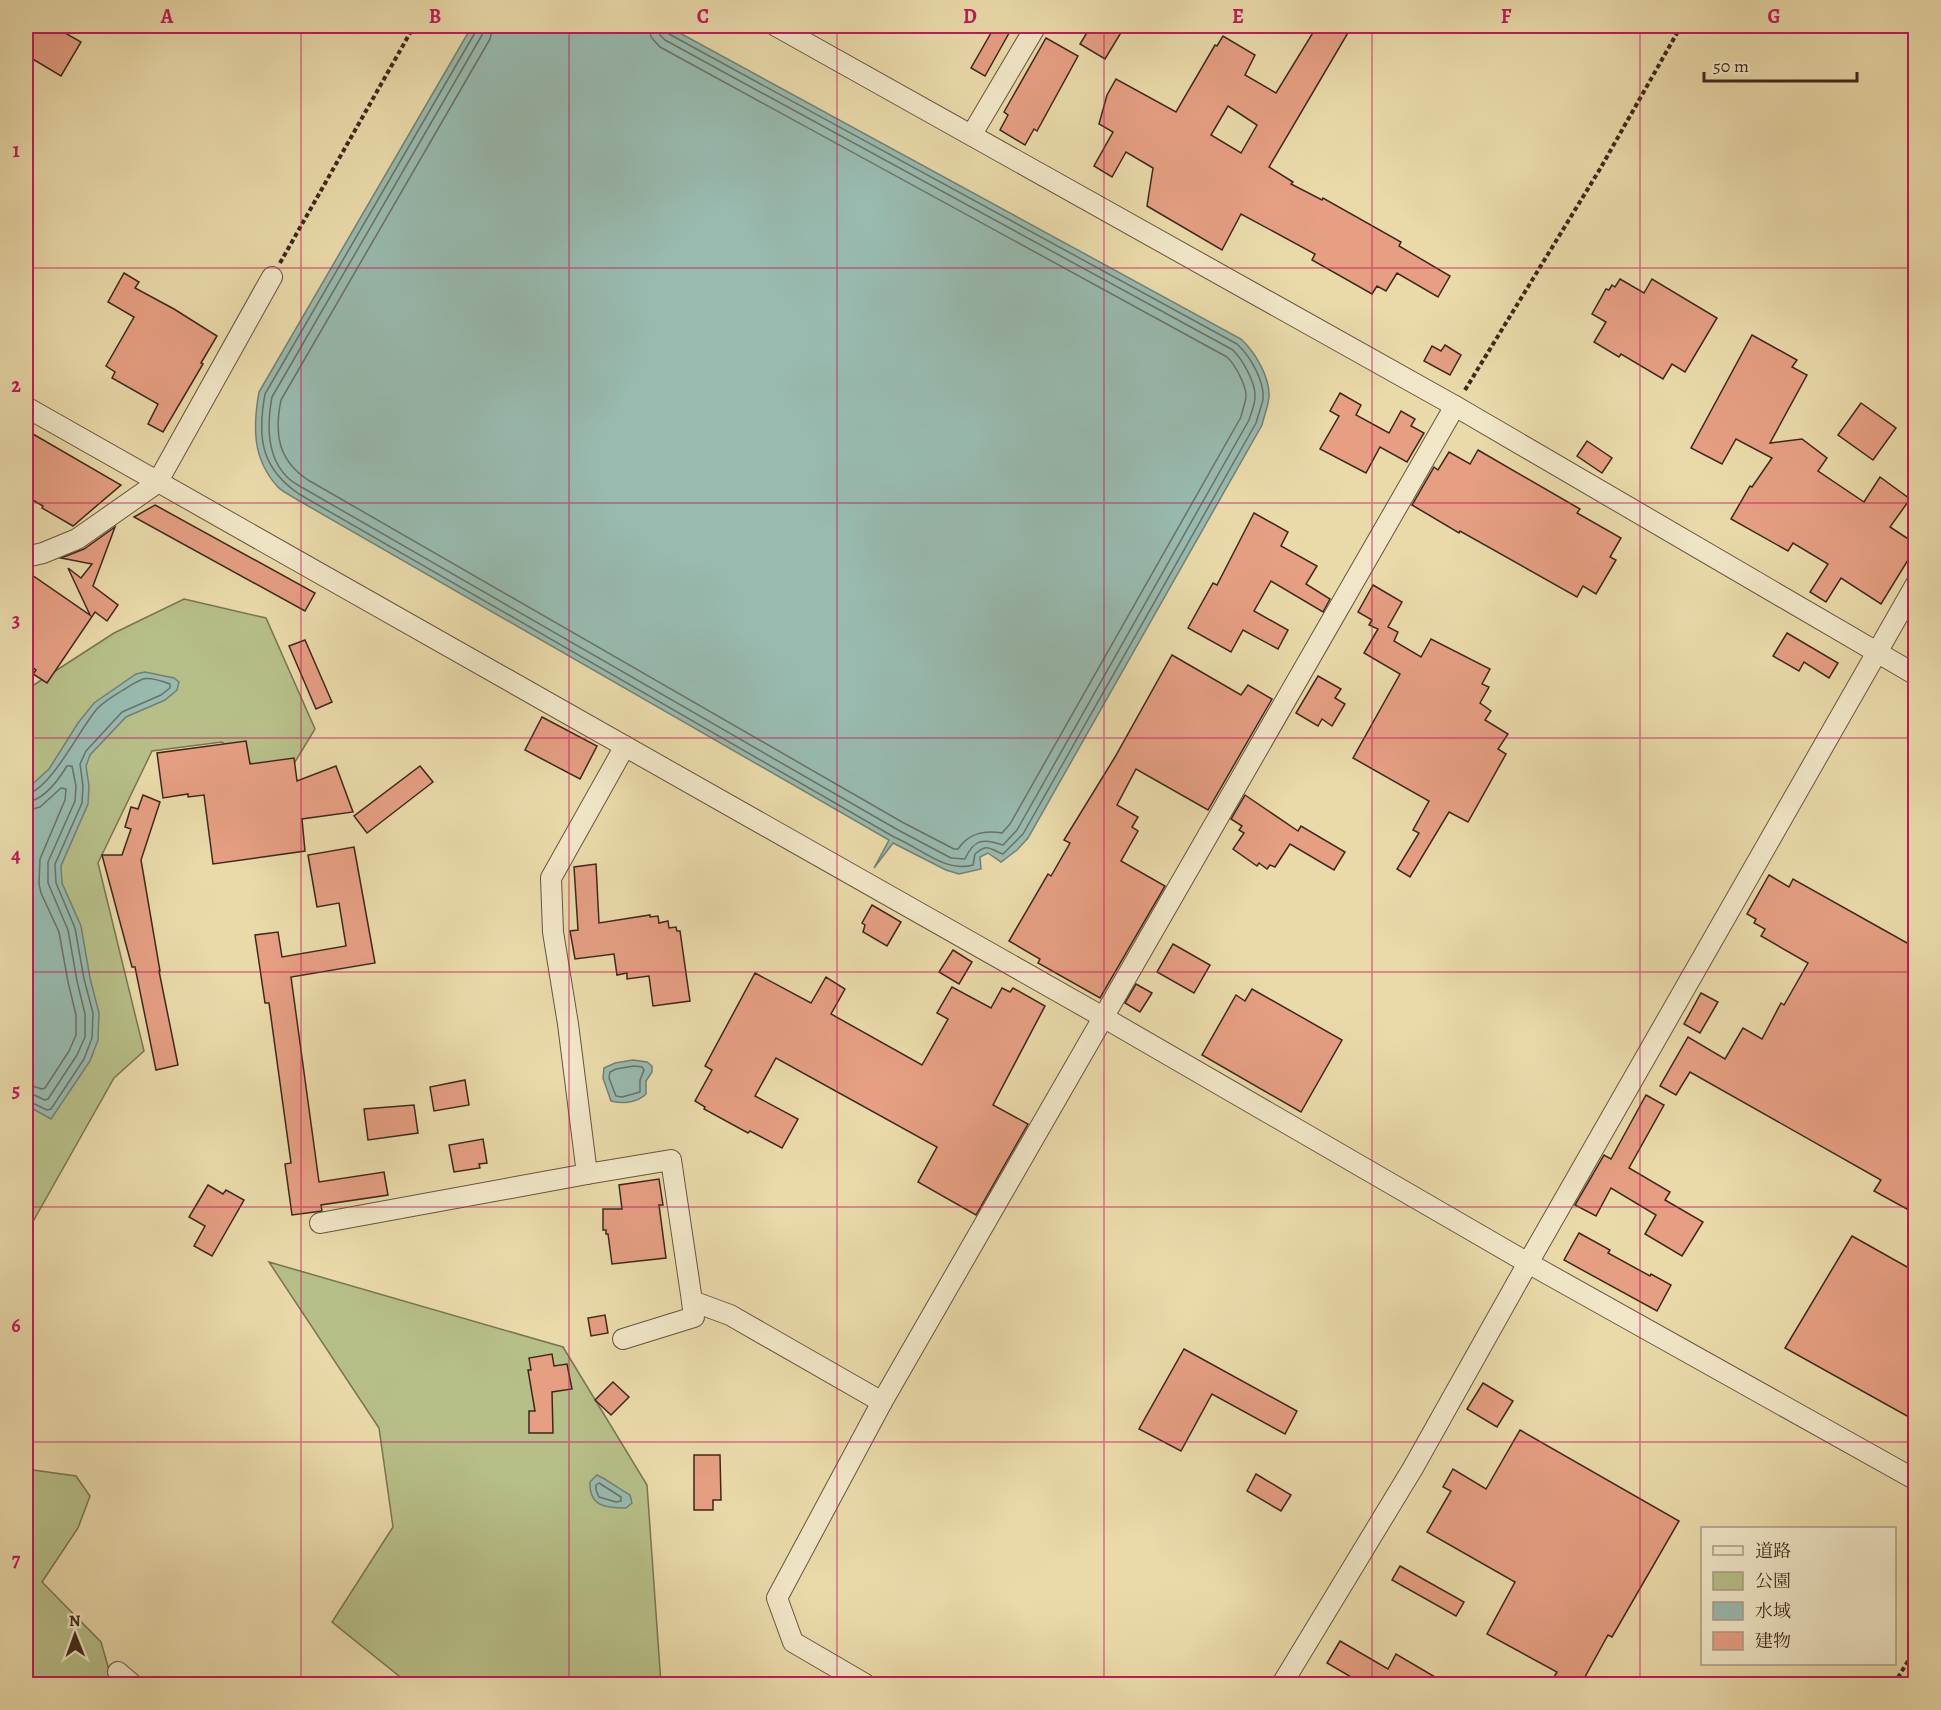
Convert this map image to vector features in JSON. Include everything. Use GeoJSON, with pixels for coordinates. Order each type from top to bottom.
{"type":"FeatureCollection","features":[{"type":"Feature","properties":{"kind":"street"},"geometry":{"type":"LineString","coordinates":[[776,26],[1455,406],[1916,675]]}},
{"type":"Feature","properties":{"kind":"street"},"geometry":{"type":"LineString","coordinates":[[972,134],[1036,26]]}},
{"type":"Feature","properties":{"kind":"street"},"geometry":{"type":"LineString","coordinates":[[26,557],[43,553],[77,539],[157,483],[272,277]]}},
{"type":"Feature","properties":{"kind":"street"},"geometry":{"type":"LineString","coordinates":[[865,1684],[793,1642],[777,1598],[882,1402],[1455,406]]}},
{"type":"Feature","properties":{"kind":"street"},"geometry":{"type":"LineString","coordinates":[[26,408],[1103,1017],[1528,1263],[1916,1480]]}},
{"type":"Feature","properties":{"kind":"street"},"geometry":{"type":"LineString","coordinates":[[1282,1684],[1413,1468],[1916,584]]}},
{"type":"Feature","properties":{"kind":"street"},"geometry":{"type":"LineString","coordinates":[[587,1174],[568,1024],[553,932],[551,878],[625,746]]}},
{"type":"Feature","properties":{"kind":"street"},"geometry":{"type":"LineString","coordinates":[[320,1223],[671,1160],[694,1317],[622,1339]]}},
{"type":"Feature","properties":{"kind":"street"},"geometry":{"type":"LineString","coordinates":[[692,1301],[730,1315],[882,1402]]}},
{"type":"Feature","properties":{"kind":"path"},"geometry":{"type":"LineString","coordinates":[[272,277],[414,26]]}},
{"type":"Feature","properties":{"kind":"path"},"geometry":{"type":"LineString","coordinates":[[1455,406],[1600,169],[1680,26]]}},
{"type":"Feature","properties":{"kind":"path"},"geometry":{"type":"LineString","coordinates":[[1894,1684],[1916,1648]]}},
{"type":"Feature","properties":{"kind":"green space"},"geometry":{"type":"Polygon","coordinates":[[[184,599],[266,618],[315,729],[281,785],[222,742],[152,751],[98,863],[144,1051],[114,1078],[26,1234],[26,690],[114,633],[184,599]]]}},
{"type":"Feature","properties":{"kind":"green space"},"geometry":{"type":"Polygon","coordinates":[[[269,1262],[563,1347],[647,1485],[661,1684],[409,1684],[332,1622],[393,1527],[379,1428],[269,1262]]]}},
{"type":"Feature","properties":{"kind":"green space"},"geometry":{"type":"Polygon","coordinates":[[[26,1469],[76,1476],[90,1496],[78,1528],[42,1582],[101,1642],[111,1677],[119,1684],[26,1684],[26,1469]]]}},
{"type":"Feature","properties":{"kind":"water"},"geometry":{"type":"Polygon","coordinates":[[[472,26],[667,26],[1241,339],[1256,358],[1269,389],[1262,425],[1028,838],[1001,862],[988,853],[980,857],[981,869],[959,874],[946,870],[893,843],[874,868],[889,840],[296,499],[279,488],[269,475],[256,441],[259,392],[472,26]]]}},
{"type":"Feature","properties":{"kind":"water"},"geometry":{"type":"Polygon","coordinates":[[[145,672],[174,678],[179,682],[177,690],[165,700],[126,717],[90,755],[86,766],[89,786],[88,804],[61,866],[62,883],[81,926],[99,1013],[98,1040],[90,1061],[51,1119],[26,1105],[26,790],[49,769],[78,723],[94,703],[136,674],[145,672]]]}},
{"type":"Feature","properties":{"kind":"water"},"geometry":{"type":"Polygon","coordinates":[[[633,1060],[647,1062],[652,1066],[652,1072],[646,1081],[646,1094],[630,1102],[611,1101],[603,1078],[604,1068],[615,1063],[633,1060]]]}},
{"type":"Feature","properties":{"kind":"water"},"geometry":{"type":"Polygon","coordinates":[[[597,1475],[630,1495],[632,1503],[626,1508],[618,1508],[605,1506],[595,1501],[590,1490],[590,1482],[597,1475]]]}},
{"type":"Feature","properties":{"kind":"building"},"geometry":{"type":"Polygon","coordinates":[[[26,26],[53,26],[81,42],[61,76],[26,55],[26,26]]]}},
{"type":"Feature","properties":{"kind":"building"},"geometry":{"type":"Polygon","coordinates":[[[995,26],[1013,26],[985,76],[971,68],[995,26]]]}},
{"type":"Feature","properties":{"kind":"building"},"geometry":{"type":"Polygon","coordinates":[[[1091,26],[1125,26],[1105,59],[1080,44],[1091,26]]]}},
{"type":"Feature","properties":{"kind":"building"},"geometry":{"type":"Polygon","coordinates":[[[1317,26],[1352,26],[1269,167],[1293,182],[1291,184],[1322,200],[1323,198],[1401,242],[1399,246],[1450,276],[1438,297],[1397,273],[1386,291],[1377,286],[1372,294],[1312,260],[1315,254],[1241,214],[1222,250],[1147,206],[1153,168],[1126,152],[1112,177],[1094,166],[1113,132],[1099,124],[1107,95],[1116,79],[1176,112],[1215,45],[1217,46],[1223,36],[1255,55],[1245,75],[1276,93],[1317,26]],[[1228,106],[1211,135],[1241,153],[1257,125],[1228,106]]]}},
{"type":"Feature","properties":{"kind":"building"},"geometry":{"type":"Polygon","coordinates":[[[1046,38],[1078,56],[1037,131],[1034,129],[1025,145],[1000,130],[1008,115],[1004,112],[1046,38]]]}},
{"type":"Feature","properties":{"kind":"building"},"geometry":{"type":"Polygon","coordinates":[[[124,273],[139,282],[135,288],[217,336],[163,432],[148,424],[158,404],[112,378],[115,372],[106,366],[134,317],[108,302],[124,273]]]}},
{"type":"Feature","properties":{"kind":"building"},"geometry":{"type":"Polygon","coordinates":[[[1620,279],[1644,293],[1652,279],[1717,318],[1685,372],[1672,364],[1663,379],[1621,354],[1619,357],[1594,342],[1606,322],[1592,314],[1606,289],[1609,290],[1612,285],[1615,287],[1620,279]]]}},
{"type":"Feature","properties":{"kind":"building"},"geometry":{"type":"Polygon","coordinates":[[[1752,335],[1797,360],[1792,367],[1807,375],[1770,443],[1802,439],[1827,458],[1818,471],[1864,502],[1880,477],[1910,499],[1890,527],[1916,544],[1916,547],[1881,604],[1841,578],[1826,602],[1810,592],[1828,564],[1793,543],[1788,551],[1731,519],[1750,486],[1752,487],[1772,458],[1736,439],[1722,464],[1691,448],[1752,335]]]}},
{"type":"Feature","properties":{"kind":"building"},"geometry":{"type":"Polygon","coordinates":[[[1445,345],[1461,355],[1450,375],[1424,361],[1432,346],[1441,351],[1445,345]]]}},
{"type":"Feature","properties":{"kind":"building"},"geometry":{"type":"Polygon","coordinates":[[[1340,393],[1361,405],[1356,415],[1389,433],[1401,411],[1415,419],[1411,426],[1424,433],[1407,462],[1380,447],[1366,473],[1320,449],[1339,416],[1330,411],[1340,393]]]}},
{"type":"Feature","properties":{"kind":"building"},"geometry":{"type":"Polygon","coordinates":[[[1861,403],[1896,428],[1873,460],[1838,435],[1861,403]]]}},
{"type":"Feature","properties":{"kind":"building"},"geometry":{"type":"Polygon","coordinates":[[[26,430],[121,485],[73,526],[26,496],[26,484],[32,473],[26,470],[26,430]]]}},
{"type":"Feature","properties":{"kind":"building"},"geometry":{"type":"Polygon","coordinates":[[[1587,441],[1612,458],[1602,473],[1577,456],[1587,441]]]}},
{"type":"Feature","properties":{"kind":"building"},"geometry":{"type":"Polygon","coordinates":[[[1478,450],[1580,509],[1577,513],[1621,538],[1610,557],[1616,560],[1596,594],[1583,586],[1577,597],[1412,505],[1434,467],[1438,470],[1449,452],[1470,464],[1478,450]]]}},
{"type":"Feature","properties":{"kind":"building"},"geometry":{"type":"Polygon","coordinates":[[[155,505],[315,593],[305,611],[134,517],[155,505]]]}},
{"type":"Feature","properties":{"kind":"building"},"geometry":{"type":"Polygon","coordinates":[[[1254,513],[1288,532],[1281,546],[1317,566],[1306,584],[1330,599],[1323,612],[1271,581],[1254,611],[1288,630],[1278,649],[1243,630],[1231,652],[1188,628],[1213,583],[1217,585],[1254,513]]]}},
{"type":"Feature","properties":{"kind":"building"},"geometry":{"type":"Polygon","coordinates":[[[115,527],[93,586],[118,605],[107,621],[95,612],[47,683],[33,674],[36,670],[26,663],[26,571],[90,615],[68,568],[81,578],[92,564],[61,558],[84,549],[115,527]]]}},
{"type":"Feature","properties":{"kind":"building"},"geometry":{"type":"Polygon","coordinates":[[[1373,585],[1402,602],[1388,627],[1398,632],[1394,641],[1421,657],[1431,639],[1490,669],[1482,684],[1489,687],[1480,703],[1491,711],[1485,720],[1508,734],[1498,749],[1506,754],[1468,822],[1449,812],[1410,877],[1397,869],[1419,833],[1413,830],[1429,801],[1353,758],[1400,674],[1364,653],[1378,629],[1369,625],[1372,620],[1358,612],[1373,585]]]}},
{"type":"Feature","properties":{"kind":"building"},"geometry":{"type":"Polygon","coordinates":[[[1787,633],[1838,663],[1829,678],[1804,662],[1799,671],[1773,656],[1787,633]]]}},
{"type":"Feature","properties":{"kind":"building"},"geometry":{"type":"Polygon","coordinates":[[[305,640],[332,702],[316,709],[289,646],[305,640]]]}},
{"type":"Feature","properties":{"kind":"building"},"geometry":{"type":"Polygon","coordinates":[[[1172,655],[1241,695],[1248,685],[1272,699],[1208,810],[1136,769],[1117,805],[1138,817],[1132,827],[1138,831],[1121,861],[1165,886],[1100,998],[1038,963],[1040,959],[1009,941],[1048,874],[1051,876],[1070,843],[1064,840],[1115,757],[1172,655]]]}},
{"type":"Feature","properties":{"kind":"building"},"geometry":{"type":"Polygon","coordinates":[[[1318,676],[1341,689],[1335,698],[1345,704],[1332,726],[1322,719],[1318,726],[1296,713],[1318,676]]]}},
{"type":"Feature","properties":{"kind":"building"},"geometry":{"type":"Polygon","coordinates":[[[542,717],[597,746],[580,779],[525,750],[542,717]]]}},
{"type":"Feature","properties":{"kind":"building"},"geometry":{"type":"Polygon","coordinates":[[[246,741],[250,764],[294,758],[297,781],[336,766],[353,812],[302,819],[305,851],[213,864],[204,795],[188,797],[188,794],[163,798],[157,753],[246,741]]]}},
{"type":"Feature","properties":{"kind":"building"},"geometry":{"type":"Polygon","coordinates":[[[420,766],[433,782],[367,833],[354,816],[420,766]]]}},
{"type":"Feature","properties":{"kind":"building"},"geometry":{"type":"Polygon","coordinates":[[[143,795],[160,802],[141,860],[159,971],[178,1065],[156,1070],[135,967],[132,967],[102,855],[122,855],[131,829],[125,827],[131,807],[138,809],[143,795]]]}},
{"type":"Feature","properties":{"kind":"building"},"geometry":{"type":"Polygon","coordinates":[[[1245,795],[1298,831],[1301,826],[1345,852],[1334,870],[1290,844],[1275,867],[1270,865],[1267,869],[1259,863],[1257,866],[1233,849],[1244,833],[1239,830],[1242,826],[1231,819],[1245,795]]]}},
{"type":"Feature","properties":{"kind":"building"},"geometry":{"type":"Polygon","coordinates":[[[354,847],[375,963],[291,977],[319,1182],[384,1172],[388,1195],[321,1205],[322,1211],[292,1215],[285,1164],[291,1163],[269,1003],[265,1003],[255,935],[278,932],[282,957],[346,946],[339,903],[317,907],[308,855],[354,847]]]}},
{"type":"Feature","properties":{"kind":"building"},"geometry":{"type":"Polygon","coordinates":[[[596,864],[599,923],[650,915],[650,917],[658,916],[659,923],[668,921],[669,928],[676,927],[677,931],[680,931],[690,1001],[653,1006],[649,976],[627,979],[627,973],[617,975],[614,954],[575,959],[570,931],[578,930],[574,867],[596,864]]]}},
{"type":"Feature","properties":{"kind":"building"},"geometry":{"type":"Polygon","coordinates":[[[1769,875],[1789,887],[1793,879],[1916,948],[1916,1214],[1874,1191],[1881,1180],[1690,1072],[1676,1095],[1660,1086],[1688,1037],[1725,1059],[1743,1028],[1762,1039],[1781,1003],[1784,1005],[1808,963],[1761,936],[1765,929],[1754,923],[1756,919],[1747,914],[1769,875]]]}},
{"type":"Feature","properties":{"kind":"building"},"geometry":{"type":"Polygon","coordinates":[[[872,905],[901,922],[887,946],[863,932],[865,925],[862,923],[872,905]]]}},
{"type":"Feature","properties":{"kind":"building"},"geometry":{"type":"Polygon","coordinates":[[[1173,944],[1210,965],[1194,993],[1157,972],[1173,944]]]}},
{"type":"Feature","properties":{"kind":"building"},"geometry":{"type":"Polygon","coordinates":[[[953,950],[972,962],[959,984],[939,972],[953,950]]]}},
{"type":"Feature","properties":{"kind":"building"},"geometry":{"type":"Polygon","coordinates":[[[755,973],[811,1003],[826,977],[845,989],[831,1014],[922,1065],[948,1019],[937,1013],[952,987],[991,1008],[1002,988],[1010,992],[1013,988],[1045,1006],[993,1105],[1028,1124],[976,1215],[918,1182],[937,1147],[776,1058],[755,1096],[798,1119],[782,1148],[750,1131],[748,1133],[704,1109],[705,1107],[695,1101],[712,1070],[705,1066],[755,973]]]}},
{"type":"Feature","properties":{"kind":"building"},"geometry":{"type":"Polygon","coordinates":[[[1136,984],[1152,993],[1140,1012],[1125,1003],[1136,984]]]}},
{"type":"Feature","properties":{"kind":"building"},"geometry":{"type":"Polygon","coordinates":[[[1252,989],[1342,1040],[1301,1112],[1202,1055],[1236,995],[1245,1001],[1252,989]]]}},
{"type":"Feature","properties":{"kind":"building"},"geometry":{"type":"Polygon","coordinates":[[[1701,993],[1718,1002],[1700,1033],[1684,1024],[1701,993]]]}},
{"type":"Feature","properties":{"kind":"building"},"geometry":{"type":"Polygon","coordinates":[[[465,1080],[469,1105],[434,1111],[430,1087],[465,1080]]]}},
{"type":"Feature","properties":{"kind":"building"},"geometry":{"type":"Polygon","coordinates":[[[1646,1095],[1664,1105],[1629,1168],[1670,1192],[1665,1200],[1703,1222],[1682,1256],[1645,1234],[1656,1215],[1611,1188],[1596,1216],[1575,1205],[1604,1155],[1611,1159],[1646,1095]]]}},
{"type":"Feature","properties":{"kind":"building"},"geometry":{"type":"Polygon","coordinates":[[[414,1105],[418,1133],[368,1140],[364,1109],[414,1105]]]}},
{"type":"Feature","properties":{"kind":"building"},"geometry":{"type":"Polygon","coordinates":[[[483,1139],[487,1163],[479,1164],[480,1168],[454,1172],[449,1145],[483,1139]]]}},
{"type":"Feature","properties":{"kind":"building"},"geometry":{"type":"Polygon","coordinates":[[[659,1179],[663,1205],[659,1205],[666,1258],[612,1264],[608,1234],[606,1230],[603,1230],[603,1209],[622,1209],[619,1185],[659,1179]]]}},
{"type":"Feature","properties":{"kind":"building"},"geometry":{"type":"Polygon","coordinates":[[[208,1185],[223,1194],[226,1190],[244,1200],[212,1256],[194,1246],[205,1226],[189,1217],[208,1185]]]}},
{"type":"Feature","properties":{"kind":"building"},"geometry":{"type":"Polygon","coordinates":[[[1579,1233],[1610,1250],[1608,1253],[1671,1285],[1657,1311],[1564,1260],[1579,1233]]]}},
{"type":"Feature","properties":{"kind":"building"},"geometry":{"type":"Polygon","coordinates":[[[1852,1236],[1916,1272],[1916,1421],[1785,1348],[1852,1236]]]}},
{"type":"Feature","properties":{"kind":"building"},"geometry":{"type":"Polygon","coordinates":[[[605,1315],[608,1333],[591,1336],[588,1318],[605,1315]]]}},
{"type":"Feature","properties":{"kind":"building"},"geometry":{"type":"Polygon","coordinates":[[[1184,1349],[1297,1411],[1285,1434],[1212,1394],[1181,1451],[1139,1429],[1184,1349]]]}},
{"type":"Feature","properties":{"kind":"building"},"geometry":{"type":"Polygon","coordinates":[[[552,1354],[554,1366],[567,1364],[572,1389],[552,1392],[553,1433],[529,1433],[529,1411],[535,1411],[528,1370],[531,1370],[529,1358],[552,1354]]]}},
{"type":"Feature","properties":{"kind":"building"},"geometry":{"type":"Polygon","coordinates":[[[613,1382],[629,1397],[611,1415],[595,1400],[613,1382]]]}},
{"type":"Feature","properties":{"kind":"building"},"geometry":{"type":"Polygon","coordinates":[[[1483,1383],[1513,1401],[1497,1427],[1467,1409],[1483,1383]]]}},
{"type":"Feature","properties":{"kind":"building"},"geometry":{"type":"Polygon","coordinates":[[[1520,1430],[1679,1521],[1612,1637],[1608,1635],[1581,1684],[1550,1684],[1557,1672],[1487,1634],[1515,1582],[1427,1532],[1451,1491],[1443,1487],[1453,1469],[1486,1489],[1520,1430]]]}},
{"type":"Feature","properties":{"kind":"building"},"geometry":{"type":"Polygon","coordinates":[[[694,1455],[720,1455],[721,1500],[713,1500],[713,1510],[694,1510],[694,1455]]]}},
{"type":"Feature","properties":{"kind":"building"},"geometry":{"type":"Polygon","coordinates":[[[1256,1474],[1291,1495],[1281,1511],[1247,1491],[1256,1474]]]}},
{"type":"Feature","properties":{"kind":"building"},"geometry":{"type":"Polygon","coordinates":[[[1400,1566],[1464,1602],[1456,1616],[1392,1580],[1400,1566]]]}},
{"type":"Feature","properties":{"kind":"building"},"geometry":{"type":"Polygon","coordinates":[[[1340,1641],[1388,1669],[1396,1654],[1447,1684],[1363,1684],[1327,1663],[1340,1641]]]}}]}
